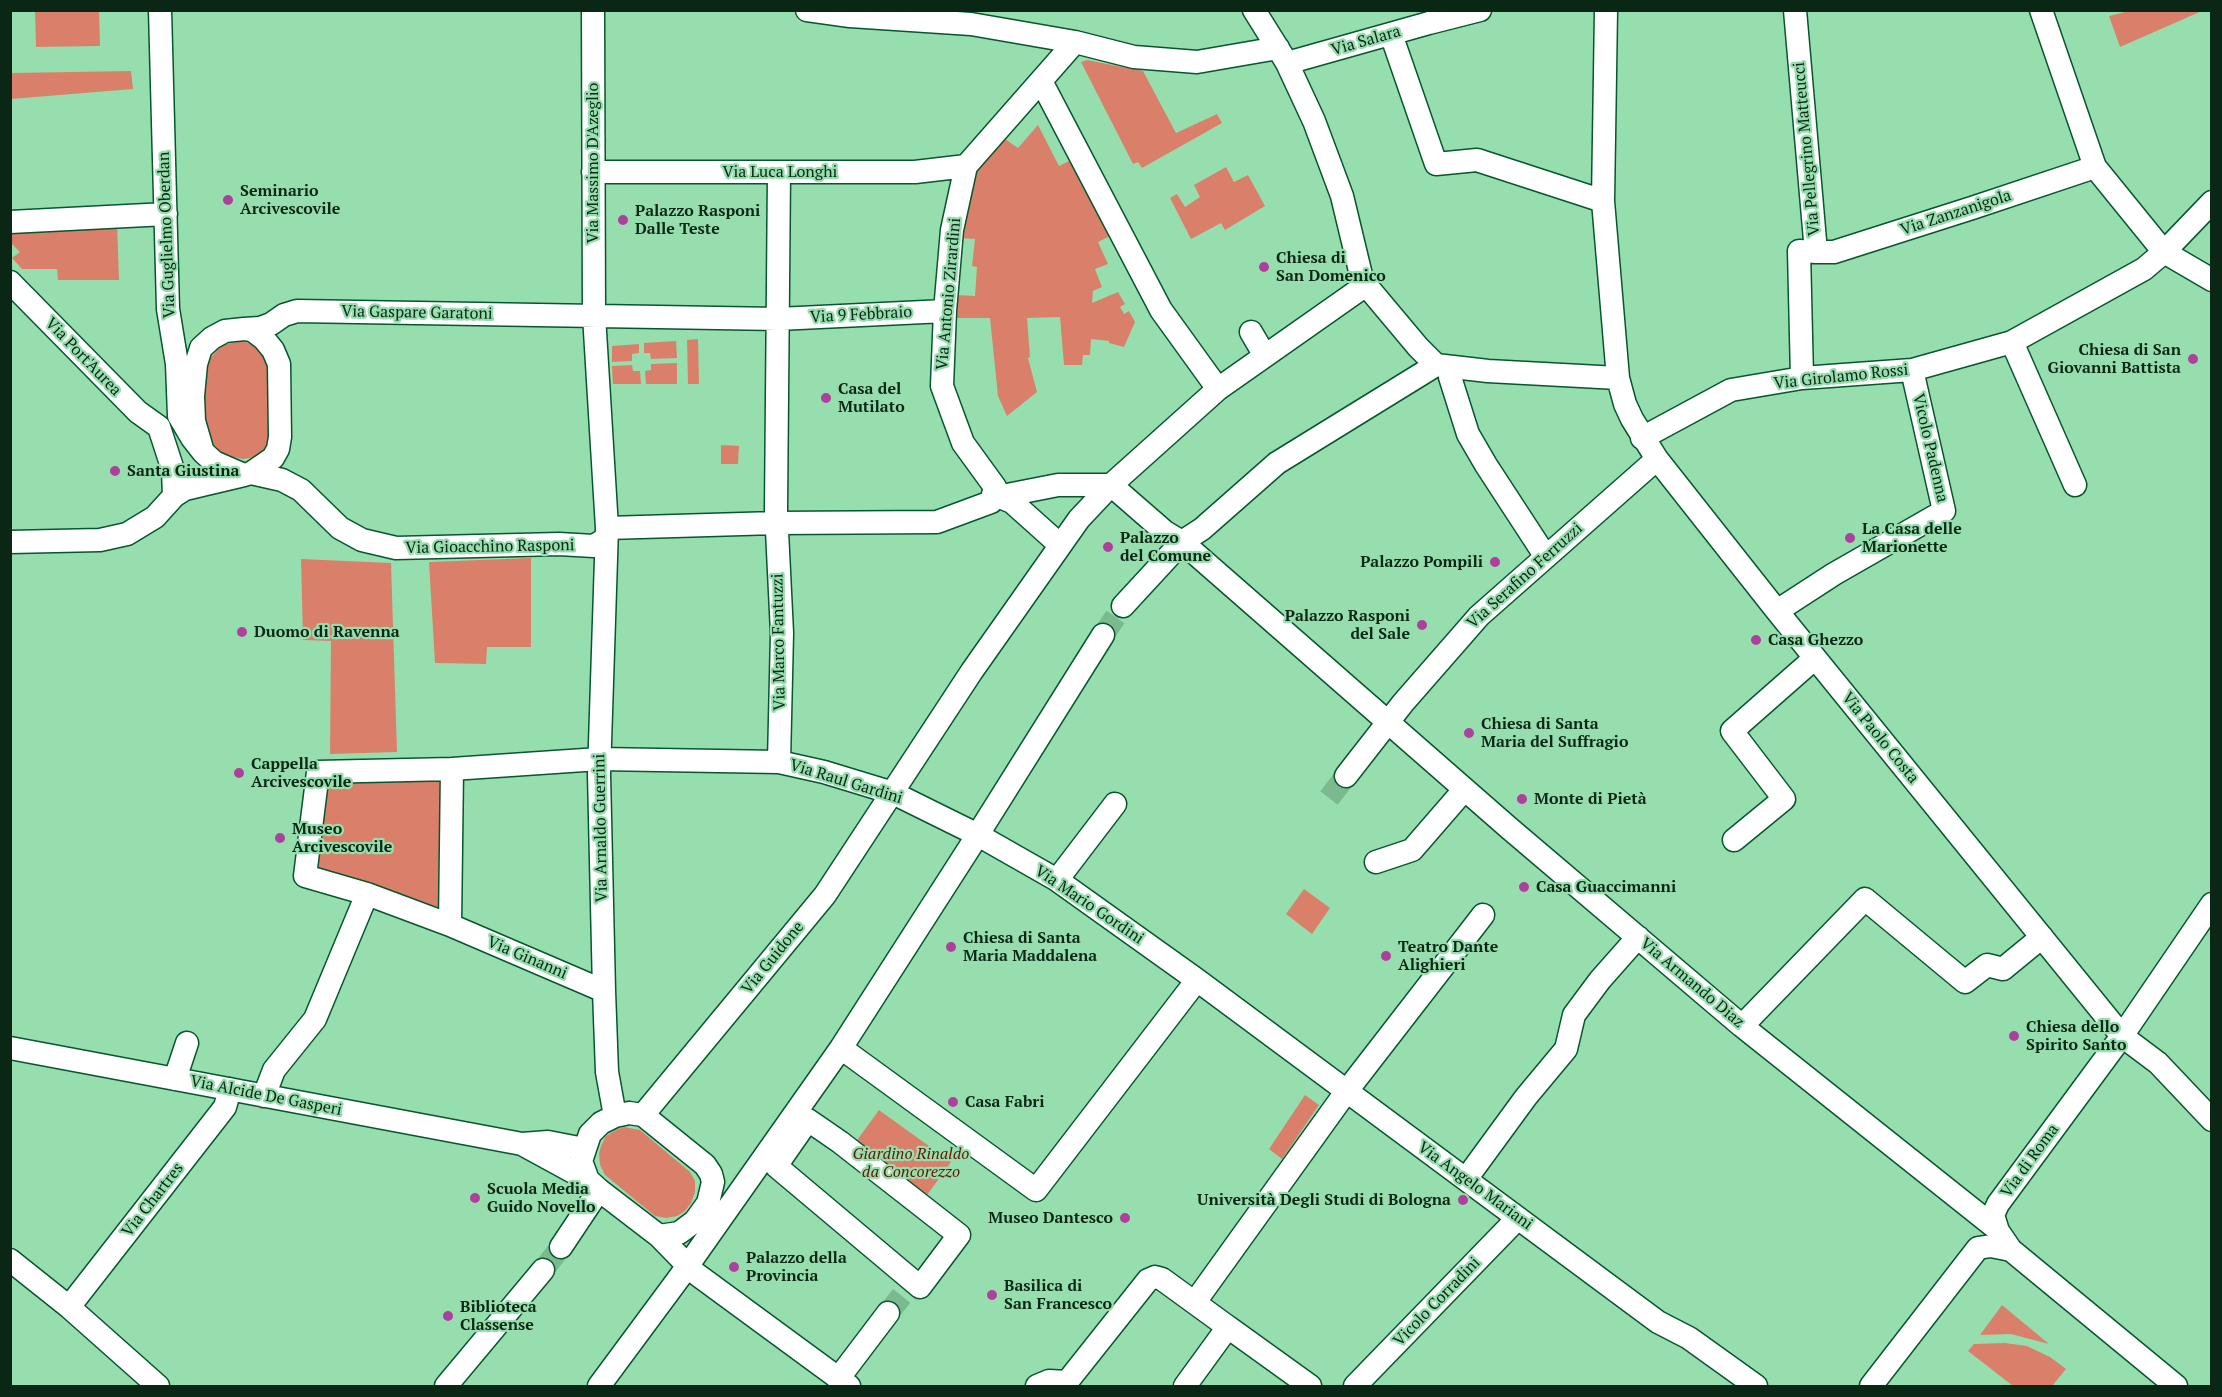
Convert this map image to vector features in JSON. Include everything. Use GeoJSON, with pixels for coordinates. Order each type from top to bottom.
{"type":"FeatureCollection","features":[{"type":"Feature","properties":{"kind":"street","name":"Via Guglielmo Oberdan"},"geometry":{"type":"LineString","coordinates":[[160,10],[168,309],[177,364],[179,416],[203,452]]}},
{"type":"Feature","properties":{"kind":"street","name":"Via Massimo D'Azeglio"},"geometry":{"type":"LineString","coordinates":[[593,10],[594,315],[606,534]]}},
{"type":"Feature","properties":{"kind":"street","name":"Via Salara"},"geometry":{"type":"LineString","coordinates":[[807,10],[850,16],[971,17],[1134,57],[1197,62],[1283,55],[1391,34],[1428,17],[1480,10]]}},
{"type":"Feature","properties":{"kind":"street"},"geometry":{"type":"LineString","coordinates":[[1254,10],[1283,55],[1314,121],[1342,196],[1364,280],[1418,347],[1443,371],[1468,434],[1485,465],[1546,557]]}},
{"type":"Feature","properties":{"kind":"street","name":"Via Paolo Costa"},"geometry":{"type":"LineString","coordinates":[[1606,10],[1603,201],[1618,378],[1625,404],[1642,438],[1777,612],[2122,1036],[2158,1064],[2211,1120]]}},
{"type":"Feature","properties":{"kind":"street","name":"Via Pellegrino Matteucci"},"geometry":{"type":"LineString","coordinates":[[1796,10],[1816,252],[1799,251],[1802,378]]}},
{"type":"Feature","properties":{"kind":"street"},"geometry":{"type":"LineString","coordinates":[[2041,10],[2095,167],[2164,252],[2211,280]]}},
{"type":"Feature","properties":{"kind":"street"},"geometry":{"type":"LineString","coordinates":[[1391,34],[1436,164],[1477,160],[1603,201]]}},
{"type":"Feature","properties":{"kind":"street","name":"Via Antonio Zirardini"},"geometry":{"type":"LineString","coordinates":[[996,498],[995,487],[963,443],[942,386],[945,311],[952,230],[966,166],[1075,42]]}},
{"type":"Feature","properties":{"kind":"street"},"geometry":{"type":"LineString","coordinates":[[1041,81],[1161,310],[1218,389]]}},
{"type":"Feature","properties":{"kind":"street","name":"Via Luca Longhi"},"geometry":{"type":"LineString","coordinates":[[593,172],[915,172],[966,166]]}},
{"type":"Feature","properties":{"kind":"street","name":"Via Zanzanigola"},"geometry":{"type":"LineString","coordinates":[[1816,252],[1834,252],[2095,167]]}},
{"type":"Feature","properties":{"kind":"street","name":"Via Marco Fantuzzi"},"geometry":{"type":"LineString","coordinates":[[779,172],[776,523],[782,633],[779,762]]}},
{"type":"Feature","properties":{"kind":"street","name":"Via Girolamo Rossi"},"geometry":{"type":"LineString","coordinates":[[1642,438],[1731,390],[1802,378],[1912,370],[2012,342],[2144,269],[2164,252],[2211,202]]}},
{"type":"Feature","properties":{"kind":"street"},"geometry":{"type":"LineString","coordinates":[[10,222],[165,213]]}},
{"type":"Feature","properties":{"kind":"street","name":"Via Guidone"},"geometry":{"type":"LineString","coordinates":[[643,1115],[825,895],[972,671],[1079,519],[1111,484],[1218,389],[1364,280]]}},
{"type":"Feature","properties":{"kind":"street","name":"Via Port'Aurea"},"geometry":{"type":"LineString","coordinates":[[10,282],[138,412],[159,427]]}},
{"type":"Feature","properties":{"kind":"street","name":"Via Gaspare Garatoni"},"geometry":{"type":"LineString","coordinates":[[244,329],[260,328],[297,311],[594,315]]}},
{"type":"Feature","properties":{"kind":"street","name":"Via 9 Febbraio"},"geometry":{"type":"LineString","coordinates":[[594,315],[778,319],[945,311]]}},
{"type":"Feature","properties":{"kind":"street"},"geometry":{"type":"LineString","coordinates":[[10,542],[100,540],[127,534],[155,517],[174,496],[195,486],[248,474],[273,458],[278,449],[280,437],[279,364],[264,339],[252,330],[244,329],[225,331],[212,338],[201,348],[196,363],[193,396],[194,421],[203,452],[214,462],[248,474]]}},
{"type":"Feature","properties":{"kind":"street"},"geometry":{"type":"LineString","coordinates":[[1251,332],[1265,356]]}},
{"type":"Feature","properties":{"kind":"street"},"geometry":{"type":"LineString","coordinates":[[2012,342],[2075,485]]}},
{"type":"Feature","properties":{"kind":"street","name":"Vicolo Padenna"},"geometry":{"type":"LineString","coordinates":[[1777,612],[1834,574],[1944,511],[1912,370]]}},
{"type":"Feature","properties":{"kind":"street"},"geometry":{"type":"LineString","coordinates":[[1123,606],[1182,542],[1202,529],[1277,463],[1443,371],[1618,378]]}},
{"type":"Feature","properties":{"kind":"street"},"geometry":{"type":"LineString","coordinates":[[174,496],[173,470],[159,427],[168,426],[179,416],[193,396]]}},
{"type":"Feature","properties":{"kind":"street","name":"Via Serafino Ferruzzi"},"geometry":{"type":"LineString","coordinates":[[1346,776],[1391,726],[1403,703],[1479,616],[1657,459]]}},
{"type":"Feature","properties":{"kind":"street","name":"Via Gioacchino Rasponi"},"geometry":{"type":"LineString","coordinates":[[248,474],[282,480],[301,490],[340,528],[362,540],[396,548],[559,544],[594,546],[606,534],[776,523]]}},
{"type":"Feature","properties":{"kind":"street"},"geometry":{"type":"LineString","coordinates":[[776,523],[937,522],[996,498],[1058,485],[1111,484]]}},
{"type":"Feature","properties":{"kind":"street","name":"Via Armando Diaz"},"geometry":{"type":"LineString","coordinates":[[1111,484],[1165,532],[1182,542],[1464,790],[1742,1026],[1997,1228]]}},
{"type":"Feature","properties":{"kind":"street"},"geometry":{"type":"LineString","coordinates":[[996,498],[1012,502],[1058,548]]}},
{"type":"Feature","properties":{"kind":"street","name":"Via Arnaldo Guerrini"},"geometry":{"type":"LineString","coordinates":[[606,534],[591,760],[608,1072],[615,1116]]}},
{"type":"Feature","properties":{"kind":"street"},"geometry":{"type":"LineString","coordinates":[[599,1386],[753,1171],[785,1140],[808,1120],[840,1142],[959,1235],[920,1287],[908,1288],[776,1166],[785,1140],[841,1048],[1103,635]]}},
{"type":"Feature","properties":{"kind":"street"},"geometry":{"type":"LineString","coordinates":[[1734,840],[1784,799],[1732,731],[1815,658]]}},
{"type":"Feature","properties":{"kind":"street","name":"Via Raul Gardini"},"geometry":{"type":"LineString","coordinates":[[327,771],[452,769],[591,760],[779,762],[824,772],[894,793],[978,835]]}},
{"type":"Feature","properties":{"kind":"street"},"geometry":{"type":"LineString","coordinates":[[450,925],[452,769]]}},
{"type":"Feature","properties":{"kind":"street","name":"Via Ginanni"},"geometry":{"type":"LineString","coordinates":[[327,771],[318,772],[305,876],[367,894],[450,925],[604,991]]}},
{"type":"Feature","properties":{"kind":"street"},"geometry":{"type":"LineString","coordinates":[[1376,862],[1412,850],[1464,790]]}},
{"type":"Feature","properties":{"kind":"street"},"geometry":{"type":"LineString","coordinates":[[1057,880],[1115,804]]}},
{"type":"Feature","properties":{"kind":"street","name":"Via Mario Gordini"},"geometry":{"type":"LineString","coordinates":[[978,835],[1057,880],[1197,980]]}},
{"type":"Feature","properties":{"kind":"street"},"geometry":{"type":"LineString","coordinates":[[264,1095],[274,1070],[315,1019],[367,894]]}},
{"type":"Feature","properties":{"kind":"street"},"geometry":{"type":"LineString","coordinates":[[1742,1026],[1865,899],[1965,982],[1987,965],[2003,969],[2042,937]]}},
{"type":"Feature","properties":{"kind":"street","name":"Via di Roma"},"geometry":{"type":"LineString","coordinates":[[1997,1228],[1993,1215],[1998,1204],[2122,1036],[2211,904]]}},
{"type":"Feature","properties":{"kind":"street"},"geometry":{"type":"LineString","coordinates":[[1195,1302],[1346,1092],[1483,915]]}},
{"type":"Feature","properties":{"kind":"street"},"geometry":{"type":"LineString","coordinates":[[1466,1179],[1526,1097],[1566,1049],[1575,1015],[1581,1006],[1600,980],[1638,937]]}},
{"type":"Feature","properties":{"kind":"street"},"geometry":{"type":"LineString","coordinates":[[841,1048],[1036,1190],[1197,980]]}},
{"type":"Feature","properties":{"kind":"street","name":"Via Angelo Mariani"},"geometry":{"type":"LineString","coordinates":[[1197,980],[1658,1322],[1689,1338],[1756,1386]]}},
{"type":"Feature","properties":{"kind":"street"},"geometry":{"type":"LineString","coordinates":[[168,1078],[181,1042]]}},
{"type":"Feature","properties":{"kind":"street","name":"Via Alcide De Gasperi"},"geometry":{"type":"LineString","coordinates":[[10,1048],[522,1143],[548,1142],[584,1149]]}},
{"type":"Feature","properties":{"kind":"street","name":"Via Chartres"},"geometry":{"type":"LineString","coordinates":[[69,1307],[225,1107],[230,1089]]}},
{"type":"Feature","properties":{"kind":"street"},"geometry":{"type":"LineString","coordinates":[[659,1236],[679,1233],[695,1221],[708,1203],[713,1182],[705,1165],[643,1115],[629,1113],[615,1116],[601,1123],[590,1134],[584,1149],[581,1161],[593,1185],[659,1236],[695,1273],[844,1383],[888,1313]]}},
{"type":"Feature","properties":{"kind":"street","name":"Via Alcide De Gasperi"},"geometry":{"type":"LineString","coordinates":[[522,1143],[593,1185]]}},
{"type":"Feature","properties":{"kind":"street"},"geometry":{"type":"LineString","coordinates":[[561,1247],[593,1185]]}},
{"type":"Feature","properties":{"kind":"street","name":"Vicolo Corradini"},"geometry":{"type":"LineString","coordinates":[[1355,1386],[1518,1218]]}},
{"type":"Feature","properties":{"kind":"street"},"geometry":{"type":"LineString","coordinates":[[1997,1228],[2011,1250],[2176,1386]]}},
{"type":"Feature","properties":{"kind":"street"},"geometry":{"type":"LineString","coordinates":[[1871,1386],[1978,1248],[1991,1246],[2011,1250]]}},
{"type":"Feature","properties":{"kind":"street"},"geometry":{"type":"LineString","coordinates":[[10,1260],[69,1307],[158,1386]]}},
{"type":"Feature","properties":{"kind":"street"},"geometry":{"type":"LineString","coordinates":[[447,1386],[543,1270]]}},
{"type":"Feature","properties":{"kind":"street"},"geometry":{"type":"LineString","coordinates":[[1037,1386],[1049,1381],[1067,1384],[1148,1280],[1155,1277],[1162,1279],[1195,1302],[1310,1386]]}},
{"type":"Feature","properties":{"kind":"street"},"geometry":{"type":"LineString","coordinates":[[1185,1386],[1228,1327]]}},
{"type":"Feature","properties":{"kind":"green space"},"geometry":{"type":"Polygon","coordinates":[[[35,11],[99,11],[100,46],[36,47],[35,11]]]}},
{"type":"Feature","properties":{"kind":"green space"},"geometry":{"type":"Polygon","coordinates":[[[2129,11],[2202,11],[2120,47],[2109,16],[2129,11]]]}},
{"type":"Feature","properties":{"kind":"green space"},"geometry":{"type":"Polygon","coordinates":[[[10,57],[11,73],[131,71],[133,89],[11,99],[10,57]]]}},
{"type":"Feature","properties":{"kind":"green space"},"geometry":{"type":"Polygon","coordinates":[[[1087,60],[1143,71],[1176,133],[1217,114],[1222,123],[1142,168],[1138,162],[1133,164],[1081,62],[1087,60]]]}},
{"type":"Feature","properties":{"kind":"green space"},"geometry":{"type":"Polygon","coordinates":[[[1038,125],[1059,166],[1073,159],[1112,235],[1098,242],[1108,264],[1095,269],[1102,287],[1093,291],[1092,303],[1118,292],[1125,304],[1120,307],[1124,314],[1129,311],[1135,322],[1124,347],[1109,343],[1109,341],[1091,339],[1090,355],[1083,355],[1082,365],[1064,365],[1060,317],[1027,318],[1030,357],[1028,358],[1037,392],[1007,416],[998,396],[990,318],[954,318],[956,295],[975,296],[977,267],[972,266],[975,239],[961,238],[973,178],[977,171],[1005,139],[1018,148],[1038,125]]]}},
{"type":"Feature","properties":{"kind":"green space"},"geometry":{"type":"Polygon","coordinates":[[[1226,167],[1234,182],[1248,175],[1265,206],[1225,230],[1221,223],[1191,239],[1170,198],[1177,194],[1185,207],[1200,197],[1194,185],[1226,167]]]}},
{"type":"Feature","properties":{"kind":"green space"},"geometry":{"type":"Polygon","coordinates":[[[117,224],[119,280],[58,280],[57,269],[22,269],[12,258],[20,252],[11,243],[11,231],[117,224]]]}},
{"type":"Feature","properties":{"kind":"green space"},"geometry":{"type":"Polygon","coordinates":[[[698,339],[699,384],[688,384],[687,340],[698,339]]]}},
{"type":"Feature","properties":{"kind":"green space"},"geometry":{"type":"Polygon","coordinates":[[[243,341],[253,345],[269,364],[273,437],[263,453],[243,459],[223,455],[215,449],[205,432],[204,373],[206,363],[222,345],[243,341]]]}},
{"type":"Feature","properties":{"kind":"green space"},"geometry":{"type":"Polygon","coordinates":[[[676,341],[677,358],[651,359],[650,353],[644,353],[644,343],[676,341]]]}},
{"type":"Feature","properties":{"kind":"green space"},"geometry":{"type":"Polygon","coordinates":[[[639,344],[639,353],[632,354],[632,361],[612,362],[612,346],[639,344]]]}},
{"type":"Feature","properties":{"kind":"green space"},"geometry":{"type":"Polygon","coordinates":[[[677,363],[677,384],[646,384],[645,371],[651,370],[651,364],[677,363]]]}},
{"type":"Feature","properties":{"kind":"green space"},"geometry":{"type":"Polygon","coordinates":[[[632,365],[633,371],[640,371],[641,384],[613,384],[612,366],[632,365]]]}},
{"type":"Feature","properties":{"kind":"green space"},"geometry":{"type":"Polygon","coordinates":[[[721,445],[739,446],[738,464],[721,464],[721,445]]]}},
{"type":"Feature","properties":{"kind":"green space"},"geometry":{"type":"Polygon","coordinates":[[[531,558],[531,647],[487,647],[486,664],[435,663],[429,562],[531,558]]]}},
{"type":"Feature","properties":{"kind":"green space"},"geometry":{"type":"Polygon","coordinates":[[[301,559],[391,563],[397,752],[330,754],[331,641],[303,640],[301,559]]]}},
{"type":"Feature","properties":{"kind":"green space"},"geometry":{"type":"Polygon","coordinates":[[[445,779],[438,907],[316,870],[326,780],[445,779]]]}},
{"type":"Feature","properties":{"kind":"green space"},"geometry":{"type":"Polygon","coordinates":[[[1304,889],[1330,908],[1312,934],[1286,914],[1304,889]]]}},
{"type":"Feature","properties":{"kind":"green space"},"geometry":{"type":"Polygon","coordinates":[[[1305,1095],[1319,1105],[1282,1159],[1269,1149],[1305,1095]]]}},
{"type":"Feature","properties":{"kind":"green space","name":"Giardino Rinaldo da Concorezzo"},"geometry":{"type":"Polygon","coordinates":[[[879,1110],[951,1162],[922,1202],[852,1147],[879,1110]]]}},
{"type":"Feature","properties":{"kind":"green space"},"geometry":{"type":"Polygon","coordinates":[[[624,1127],[640,1130],[690,1172],[695,1181],[695,1192],[685,1211],[677,1216],[666,1218],[655,1216],[605,1175],[600,1165],[601,1146],[606,1136],[624,1127]]]}},
{"type":"Feature","properties":{"kind":"green space"},"geometry":{"type":"Polygon","coordinates":[[[2002,1305],[2049,1344],[2011,1334],[1980,1335],[2002,1305]]]}},
{"type":"Feature","properties":{"kind":"green space"},"geometry":{"type":"Polygon","coordinates":[[[2005,1343],[2027,1346],[2050,1357],[2066,1369],[2052,1386],[2013,1386],[1968,1351],[1974,1344],[2005,1343]]]}},
{"type":"Feature","properties":{"kind":"tunnel"},"geometry":{"type":"LineString","coordinates":[[1103,635],[1123,606]]}},
{"type":"Feature","properties":{"kind":"tunnel"},"geometry":{"type":"LineString","coordinates":[[1329,798],[1346,776]]}},
{"type":"Feature","properties":{"kind":"tunnel"},"geometry":{"type":"LineString","coordinates":[[543,1270],[561,1247]]}},
{"type":"Feature","properties":{"kind":"tunnel"},"geometry":{"type":"LineString","coordinates":[[888,1313],[904,1293]]}},
{"type":"Feature","properties":{"kind":"place","name":"Seminario Arcivescovile"},"geometry":{"type":"Point","coordinates":[228,200]}},
{"type":"Feature","properties":{"kind":"place","name":"Palazzo Rasponi Dalle Teste"},"geometry":{"type":"Point","coordinates":[623,220]}},
{"type":"Feature","properties":{"kind":"place","name":"Chiesa di San Domenico"},"geometry":{"type":"Point","coordinates":[1264,267]}},
{"type":"Feature","properties":{"kind":"place","name":"Chiesa di San Giovanni Battista"},"geometry":{"type":"Point","coordinates":[2193,359]}},
{"type":"Feature","properties":{"kind":"place","name":"Casa del Mutilato"},"geometry":{"type":"Point","coordinates":[826,398]}},
{"type":"Feature","properties":{"kind":"place","name":"Santa Giustina"},"geometry":{"type":"Point","coordinates":[115,471]}},
{"type":"Feature","properties":{"kind":"place","name":"La Casa delle Marionette"},"geometry":{"type":"Point","coordinates":[1850,538]}},
{"type":"Feature","properties":{"kind":"place","name":"Palazzo del Comune"},"geometry":{"type":"Point","coordinates":[1108,547]}},
{"type":"Feature","properties":{"kind":"place","name":"Palazzo Pompili"},"geometry":{"type":"Point","coordinates":[1495,562]}},
{"type":"Feature","properties":{"kind":"place","name":"Palazzo Rasponi del Sale"},"geometry":{"type":"Point","coordinates":[1422,625]}},
{"type":"Feature","properties":{"kind":"place","name":"Duomo di Ravenna"},"geometry":{"type":"Point","coordinates":[242,632]}},
{"type":"Feature","properties":{"kind":"place","name":"Casa Ghezzo"},"geometry":{"type":"Point","coordinates":[1756,640]}},
{"type":"Feature","properties":{"kind":"place","name":"Chiesa di Santa Maria del Suffragio"},"geometry":{"type":"Point","coordinates":[1469,733]}},
{"type":"Feature","properties":{"kind":"place","name":"Cappella Arcivescovile"},"geometry":{"type":"Point","coordinates":[239,773]}},
{"type":"Feature","properties":{"kind":"place","name":"Monte di Pietà"},"geometry":{"type":"Point","coordinates":[1522,799]}},
{"type":"Feature","properties":{"kind":"place","name":"Museo Arcivescovile"},"geometry":{"type":"Point","coordinates":[280,838]}},
{"type":"Feature","properties":{"kind":"place","name":"Casa Guaccimanni"},"geometry":{"type":"Point","coordinates":[1524,887]}},
{"type":"Feature","properties":{"kind":"place","name":"Chiesa di Santa Maria Maddalena"},"geometry":{"type":"Point","coordinates":[951,947]}},
{"type":"Feature","properties":{"kind":"place","name":"Teatro Dante Alighieri"},"geometry":{"type":"Point","coordinates":[1386,956]}},
{"type":"Feature","properties":{"kind":"place","name":"Chiesa dello Spirito Santo"},"geometry":{"type":"Point","coordinates":[2014,1036]}},
{"type":"Feature","properties":{"kind":"place","name":"Casa Fabri"},"geometry":{"type":"Point","coordinates":[953,1102]}},
{"type":"Feature","properties":{"kind":"place","name":"Scuola Media Guido Novello"},"geometry":{"type":"Point","coordinates":[475,1198]}},
{"type":"Feature","properties":{"kind":"place","name":"Università Degli Studi di Bologna"},"geometry":{"type":"Point","coordinates":[1463,1200]}},
{"type":"Feature","properties":{"kind":"place","name":"Museo Dantesco"},"geometry":{"type":"Point","coordinates":[1125,1218]}},
{"type":"Feature","properties":{"kind":"place","name":"Palazzo della Provincia"},"geometry":{"type":"Point","coordinates":[734,1267]}},
{"type":"Feature","properties":{"kind":"place","name":"Basilica di San Francesco"},"geometry":{"type":"Point","coordinates":[992,1295]}},
{"type":"Feature","properties":{"kind":"place","name":"Biblioteca Classense"},"geometry":{"type":"Point","coordinates":[448,1316]}}]}
